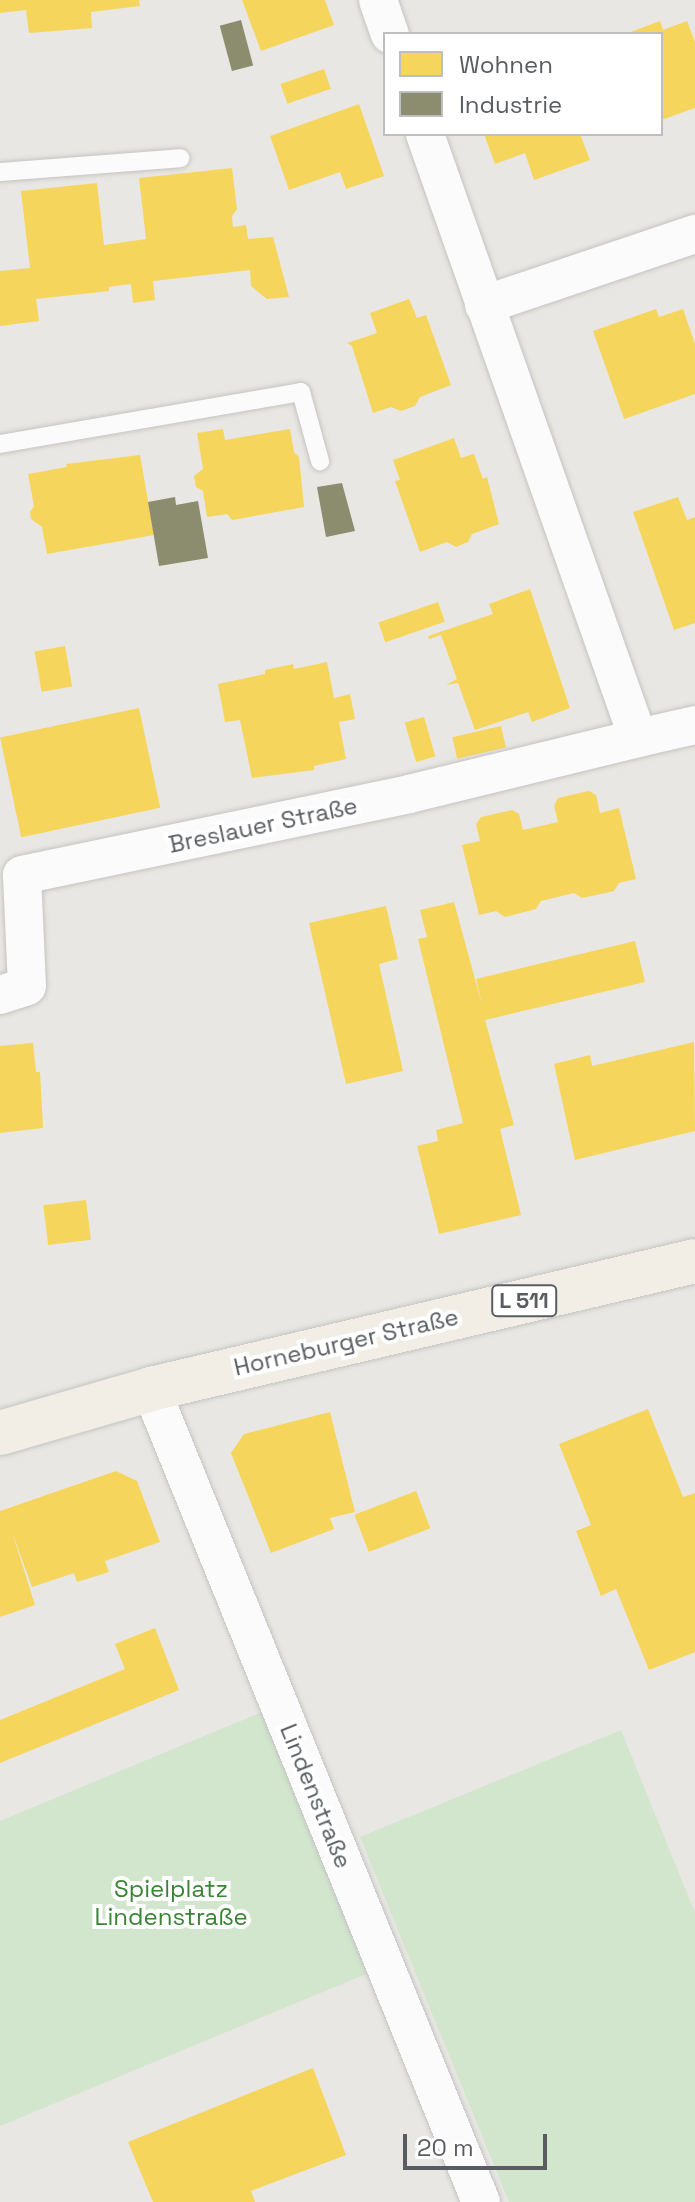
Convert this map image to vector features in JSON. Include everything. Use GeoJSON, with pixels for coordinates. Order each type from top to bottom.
{"type":"FeatureCollection","features":[{"type":"Feature","properties":{"kind":"main road","name":"Horneburger Straße"},"geometry":{"type":"LineString","coordinates":[[0,1433],[151,1389],[695,1261]]}},
{"type":"Feature","properties":{"kind":"street"},"geometry":{"type":"LineString","coordinates":[[378,0],[389,32]]}},
{"type":"Feature","properties":{"kind":"street"},"geometry":{"type":"LineString","coordinates":[[426,136],[638,738]]}},
{"type":"Feature","properties":{"kind":"street"},"geometry":{"type":"LineString","coordinates":[[484,305],[695,234]]}},
{"type":"Feature","properties":{"kind":"street","name":"Breslauer Straße"},"geometry":{"type":"LineString","coordinates":[[0,995],[27,986],[22,875],[409,794],[695,725]]}},
{"type":"Feature","properties":{"kind":"street","name":"Lindenstraße"},"geometry":{"type":"LineString","coordinates":[[151,1389],[481,2202]]}},
{"type":"Feature","properties":{"kind":"lane"},"geometry":{"type":"LineString","coordinates":[[0,172],[180,158]]}},
{"type":"Feature","properties":{"kind":"lane"},"geometry":{"type":"LineString","coordinates":[[0,444],[301,392],[320,461]]}},
{"type":"Feature","properties":{"kind":"green space","name":"Spielplatz Lindenstraße"},"geometry":{"type":"Polygon","coordinates":[[[267,1710],[376,1970],[0,2126],[0,1821],[267,1710]]]}},
{"type":"Feature","properties":{"kind":"green space"},"geometry":{"type":"Polygon","coordinates":[[[621,1730],[695,1913],[695,2202],[509,2202],[360,1837],[621,1730]]]}},
{"type":"Feature","properties":{"kind":"building: Wohnen"},"geometry":{"type":"Polygon","coordinates":[[[0,0],[139,0],[140,6],[91,12],[92,28],[29,33],[26,10],[0,13],[0,0]]]}},
{"type":"Feature","properties":{"kind":"building: Wohnen"},"geometry":{"type":"Polygon","coordinates":[[[242,0],[325,0],[334,25],[261,51],[242,0]]]}},
{"type":"Feature","properties":{"kind":"building: Wohnen"},"geometry":{"type":"Polygon","coordinates":[[[660,21],[663,30],[687,21],[695,42],[695,108],[663,119],[663,32],[630,32],[660,21]]]}},
{"type":"Feature","properties":{"kind":"building: Wohnen"},"geometry":{"type":"Polygon","coordinates":[[[324,69],[331,89],[287,104],[281,84],[324,69]]]}},
{"type":"Feature","properties":{"kind":"building: Wohnen"},"geometry":{"type":"Polygon","coordinates":[[[359,104],[384,176],[346,189],[340,172],[289,190],[270,136],[359,104]]]}},
{"type":"Feature","properties":{"kind":"building: Wohnen"},"geometry":{"type":"Polygon","coordinates":[[[485,136],[581,136],[590,160],[534,180],[525,153],[495,164],[485,136]]]}},
{"type":"Feature","properties":{"kind":"building: Wohnen"},"geometry":{"type":"Polygon","coordinates":[[[232,168],[237,209],[232,216],[233,227],[246,225],[248,239],[273,237],[289,297],[267,299],[251,286],[250,270],[153,281],[155,300],[133,303],[131,284],[109,287],[109,291],[36,299],[39,321],[0,326],[0,271],[30,268],[21,191],[97,183],[104,245],[146,239],[139,178],[232,168]]]}},
{"type":"Feature","properties":{"kind":"building: Wohnen"},"geometry":{"type":"Polygon","coordinates":[[[409,299],[417,318],[426,315],[451,385],[420,397],[415,406],[401,411],[391,407],[373,413],[352,346],[347,343],[377,333],[370,313],[409,299]]]}},
{"type":"Feature","properties":{"kind":"building: Wohnen"},"geometry":{"type":"Polygon","coordinates":[[[656,309],[659,317],[683,309],[695,344],[695,394],[624,419],[593,331],[656,309]]]}},
{"type":"Feature","properties":{"kind":"building: Wohnen"},"geometry":{"type":"Polygon","coordinates":[[[223,429],[225,440],[290,429],[294,452],[299,457],[304,507],[232,520],[227,514],[207,517],[203,491],[196,487],[194,476],[203,469],[197,433],[223,429]]]}},
{"type":"Feature","properties":{"kind":"building: Wohnen"},"geometry":{"type":"Polygon","coordinates":[[[454,438],[461,458],[474,454],[483,479],[487,477],[499,524],[472,534],[468,542],[456,547],[447,542],[420,552],[395,481],[400,480],[393,460],[454,438]]]}},
{"type":"Feature","properties":{"kind":"building: Wohnen"},"geometry":{"type":"Polygon","coordinates":[[[140,455],[154,535],[47,554],[42,527],[31,519],[30,512],[34,506],[28,474],[67,467],[66,464],[140,455]]]}},
{"type":"Feature","properties":{"kind":"building: Wohnen"},"geometry":{"type":"Polygon","coordinates":[[[678,497],[687,520],[695,517],[695,623],[674,630],[633,512],[678,497]]]}},
{"type":"Feature","properties":{"kind":"building: Wohnen"},"geometry":{"type":"Polygon","coordinates":[[[530,589],[570,708],[532,722],[528,712],[475,730],[458,683],[446,685],[457,679],[441,635],[429,639],[428,636],[493,614],[489,604],[530,589]]]}},
{"type":"Feature","properties":{"kind":"building: Wohnen"},"geometry":{"type":"Polygon","coordinates":[[[438,602],[445,622],[385,642],[378,623],[438,602]]]}},
{"type":"Feature","properties":{"kind":"building: Wohnen"},"geometry":{"type":"Polygon","coordinates":[[[65,646],[72,686],[42,692],[34,651],[65,646]]]}},
{"type":"Feature","properties":{"kind":"building: Wohnen"},"geometry":{"type":"Polygon","coordinates":[[[327,662],[334,698],[350,694],[355,719],[339,722],[346,759],[314,766],[314,770],[252,778],[240,720],[225,722],[218,684],[265,674],[265,670],[293,664],[294,669],[327,662]]]}},
{"type":"Feature","properties":{"kind":"building: Wohnen"},"geometry":{"type":"Polygon","coordinates":[[[139,708],[160,808],[21,837],[0,738],[139,708]]]}},
{"type":"Feature","properties":{"kind":"building: Wohnen"},"geometry":{"type":"Polygon","coordinates":[[[424,717],[435,756],[416,762],[405,723],[424,717]]]}},
{"type":"Feature","properties":{"kind":"building: Wohnen"},"geometry":{"type":"Polygon","coordinates":[[[501,726],[506,747],[457,759],[452,737],[501,726]]]}},
{"type":"Feature","properties":{"kind":"building: Wohnen"},"geometry":{"type":"Polygon","coordinates":[[[589,791],[596,795],[600,813],[619,808],[636,879],[619,883],[614,891],[582,898],[574,893],[541,901],[536,909],[505,917],[496,911],[479,915],[462,845],[480,841],[476,824],[481,817],[512,810],[519,814],[523,830],[558,822],[554,806],[558,798],[589,791]]]}},
{"type":"Feature","properties":{"kind":"building: Wohnen"},"geometry":{"type":"Polygon","coordinates":[[[454,902],[482,1005],[476,979],[635,941],[645,982],[485,1020],[514,1125],[500,1129],[521,1215],[439,1234],[417,1146],[438,1141],[436,1130],[463,1123],[418,939],[427,937],[420,910],[454,902]]]}},
{"type":"Feature","properties":{"kind":"building: Wohnen"},"geometry":{"type":"Polygon","coordinates":[[[386,906],[398,959],[379,964],[403,1071],[346,1084],[309,923],[386,906]]]}},
{"type":"Feature","properties":{"kind":"building: Wohnen"},"geometry":{"type":"Polygon","coordinates":[[[694,1042],[695,1131],[575,1160],[554,1064],[590,1055],[592,1066],[694,1042]]]}},
{"type":"Feature","properties":{"kind":"building: Wohnen"},"geometry":{"type":"Polygon","coordinates":[[[33,1043],[36,1072],[40,1072],[43,1128],[0,1133],[0,1046],[33,1043]]]}},
{"type":"Feature","properties":{"kind":"building: Wohnen"},"geometry":{"type":"Polygon","coordinates":[[[86,1200],[91,1240],[48,1245],[43,1205],[86,1200]]]}},
{"type":"Feature","properties":{"kind":"building: Wohnen"},"geometry":{"type":"Polygon","coordinates":[[[648,1409],[683,1497],[695,1493],[695,1652],[649,1670],[616,1589],[601,1596],[576,1531],[591,1525],[559,1444],[648,1409]]]}},
{"type":"Feature","properties":{"kind":"building: Wohnen"},"geometry":{"type":"Polygon","coordinates":[[[330,1412],[355,1512],[330,1518],[334,1529],[271,1553],[231,1453],[244,1434],[330,1412]]]}},
{"type":"Feature","properties":{"kind":"building: Wohnen"},"geometry":{"type":"Polygon","coordinates":[[[116,1471],[137,1481],[160,1542],[105,1561],[109,1572],[77,1582],[74,1573],[32,1587],[12,1532],[35,1605],[0,1617],[0,1511],[116,1471]]]}},
{"type":"Feature","properties":{"kind":"building: Wohnen"},"geometry":{"type":"Polygon","coordinates":[[[416,1491],[430,1528],[369,1552],[354,1515],[416,1491]]]}},
{"type":"Feature","properties":{"kind":"building: Wohnen"},"geometry":{"type":"Polygon","coordinates":[[[155,1628],[179,1690],[0,1763],[0,1720],[125,1669],[115,1644],[155,1628]]]}},
{"type":"Feature","properties":{"kind":"building: Wohnen"},"geometry":{"type":"Polygon","coordinates":[[[313,2068],[346,2155],[251,2191],[255,2202],[153,2202],[128,2142],[313,2068]]]}},
{"type":"Feature","properties":{"kind":"building: Industrie"},"geometry":{"type":"Polygon","coordinates":[[[241,20],[253,65],[232,71],[220,26],[241,20]]]}},
{"type":"Feature","properties":{"kind":"building: Industrie"},"geometry":{"type":"Polygon","coordinates":[[[342,483],[355,531],[326,537],[317,487],[342,483]]]}},
{"type":"Feature","properties":{"kind":"building: Industrie"},"geometry":{"type":"Polygon","coordinates":[[[175,497],[176,505],[198,501],[208,558],[159,566],[148,502],[175,497]]]}}]}
